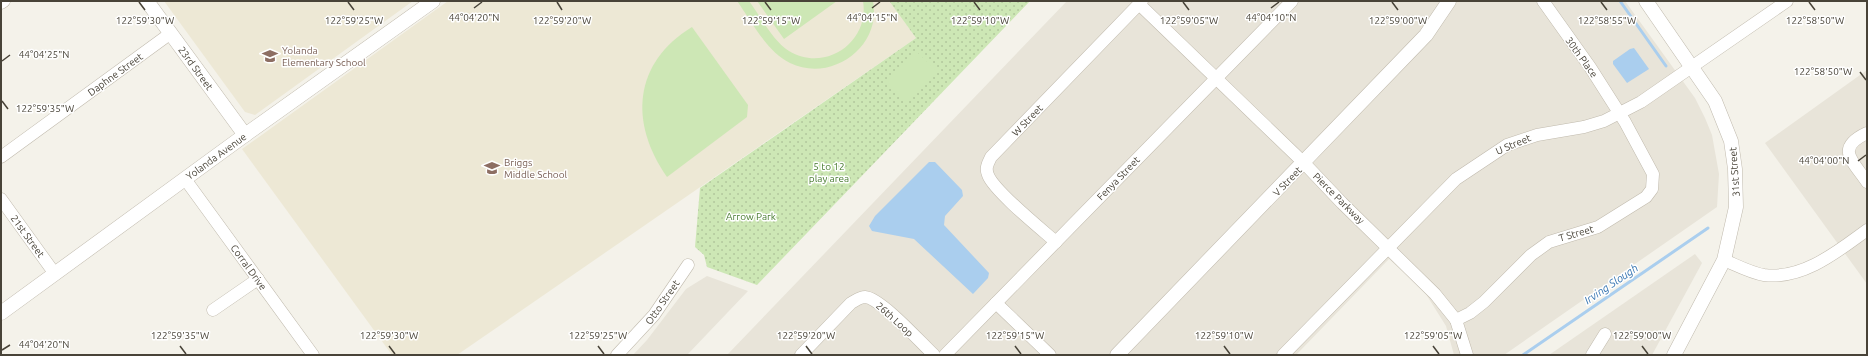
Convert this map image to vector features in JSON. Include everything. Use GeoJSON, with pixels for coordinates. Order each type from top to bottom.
{"type":"FeatureCollection","features":[{"type":"Feature","properties":{"kind":"street","name":"23rd Street"},"geometry":{"type":"LineString","coordinates":[[147,1],[244,135]]}},
{"type":"Feature","properties":{"kind":"street","name":"Yolanda Avenue"},"geometry":{"type":"LineString","coordinates":[[1,313],[244,135],[433,1]]}},
{"type":"Feature","properties":{"kind":"street","name":"Fenya Street"},"geometry":{"type":"LineString","coordinates":[[945,355],[1292,1]]}},
{"type":"Feature","properties":{"kind":"street","name":"V Street"},"geometry":{"type":"LineString","coordinates":[[1117,355],[1426,35],[1449,1]]}},
{"type":"Feature","properties":{"kind":"street","name":"30th Place"},"geometry":{"type":"LineString","coordinates":[[1543,1],[1590,67],[1619,113]]}},
{"type":"Feature","properties":{"kind":"street","name":"31st Street"},"geometry":{"type":"LineString","coordinates":[[1646,1],[1693,67],[1715,101],[1732,141],[1736,207],[1724,260],[1674,355]]}},
{"type":"Feature","properties":{"kind":"street","name":"U Street"},"geometry":{"type":"LineString","coordinates":[[1283,355],[1456,179],[1498,149],[1537,135],[1604,122],[1652,95],[1787,1]]}},
{"type":"Feature","properties":{"kind":"street","name":"Pierce Parkway"},"geometry":{"type":"LineString","coordinates":[[1140,2],[1435,294],[1456,320],[1467,355]]}},
{"type":"Feature","properties":{"kind":"street","name":"W Street"},"geometry":{"type":"LineString","coordinates":[[1056,242],[1003,194],[988,176],[987,166],[991,158],[1140,2]]}},
{"type":"Feature","properties":{"kind":"street","name":"Daphne Street"},"geometry":{"type":"LineString","coordinates":[[1,157],[171,33]]}},
{"type":"Feature","properties":{"kind":"street","name":"T Street"},"geometry":{"type":"LineString","coordinates":[[1456,320],[1470,313],[1484,302],[1531,255],[1549,242],[1598,227],[1646,197],[1652,189],[1653,174],[1619,113]]}},
{"type":"Feature","properties":{"kind":"street"},"geometry":{"type":"LineString","coordinates":[[1867,133],[1854,139],[1850,145],[1849,152],[1851,159],[1867,182]]}},
{"type":"Feature","properties":{"kind":"street","name":"Corral Drive"},"geometry":{"type":"LineString","coordinates":[[185,179],[312,355]]}},
{"type":"Feature","properties":{"kind":"street","name":"21st Street"},"geometry":{"type":"LineString","coordinates":[[1,199],[55,274]]}},
{"type":"Feature","properties":{"kind":"street"},"geometry":{"type":"LineString","coordinates":[[1724,260],[1764,275],[1789,274],[1820,262],[1867,230]]}},
{"type":"Feature","properties":{"kind":"street","name":"Otto Street"},"geometry":{"type":"LineString","coordinates":[[617,355],[634,339],[654,315],[688,264]]}},
{"type":"Feature","properties":{"kind":"street"},"geometry":{"type":"LineString","coordinates":[[213,310],[258,279]]}},
{"type":"Feature","properties":{"kind":"street","name":"26th Loop"},"geometry":{"type":"LineString","coordinates":[[801,355],[847,307],[859,298],[865,297],[878,302],[934,355]]}},
{"type":"Feature","properties":{"kind":"street"},"geometry":{"type":"LineString","coordinates":[[996,303],[1050,355]]}},
{"type":"Feature","properties":{"kind":"street"},"geometry":{"type":"LineString","coordinates":[[1592,355],[1605,334]]}},
{"type":"Feature","properties":{"kind":"shaded area","name":"Yolanda Elementary School"},"geometry":{"type":"Polygon","coordinates":[[[164,1],[413,1],[255,115],[245,112],[164,1]]]}},
{"type":"Feature","properties":{"kind":"shaded area","name":"Briggs Middle School"},"geometry":{"type":"Polygon","coordinates":[[[448,1],[890,1],[916,38],[457,355],[392,355],[242,149],[448,1]]]}},
{"type":"Feature","properties":{"kind":"shaded area"},"geometry":{"type":"Polygon","coordinates":[[[1067,1],[1625,1],[1695,98],[1705,118],[1712,135],[1719,174],[1717,207],[1504,355],[1454,355],[1446,326],[1424,291],[1389,259],[1296,355],[727,355],[1067,1]]]}},
{"type":"Feature","properties":{"kind":"shaded area"},"geometry":{"type":"Polygon","coordinates":[[[1867,70],[1867,284],[1765,143],[1867,70]]]}},
{"type":"Feature","properties":{"kind":"shaded area"},"geometry":{"type":"Polygon","coordinates":[[[1695,254],[1702,263],[1652,355],[1549,355],[1695,254]]]}},
{"type":"Feature","properties":{"kind":"shaded area"},"geometry":{"type":"Polygon","coordinates":[[[707,276],[748,291],[687,355],[633,355],[647,340],[686,289],[707,276]]]}},
{"type":"Feature","properties":{"kind":"green space"},"geometry":{"type":"Polygon","coordinates":[[[737,1],[749,1],[777,41],[789,51],[803,57],[817,58],[830,56],[842,50],[852,41],[859,29],[863,16],[863,1],[873,1],[874,18],[870,33],[862,46],[850,57],[837,64],[822,68],[806,68],[790,63],[774,52],[760,36],[737,1]]]}},
{"type":"Feature","properties":{"kind":"green space"},"geometry":{"type":"Polygon","coordinates":[[[757,1],[837,1],[784,39],[757,1]]]}},
{"type":"Feature","properties":{"kind":"green space","name":"Arrow Park"},"geometry":{"type":"Polygon","coordinates":[[[1030,1],[757,285],[707,267],[704,255],[695,247],[700,188],[916,38],[890,2],[1030,1]]]}},
{"type":"Feature","properties":{"kind":"green space"},"geometry":{"type":"Polygon","coordinates":[[[692,27],[748,105],[747,117],[667,177],[655,157],[647,136],[643,115],[643,95],[648,76],[658,58],[672,42],[692,27]]]}},
{"type":"Feature","properties":{"kind":"green space"},"geometry":{"type":"Polygon","coordinates":[[[917,52],[937,71],[907,101],[888,82],[917,52]]]}},
{"type":"Feature","properties":{"kind":"water"},"geometry":{"type":"Polygon","coordinates":[[[1634,48],[1649,69],[1627,83],[1613,64],[1613,61],[1630,49],[1634,48]]]}},
{"type":"Feature","properties":{"kind":"water"},"geometry":{"type":"Polygon","coordinates":[[[929,162],[935,162],[962,190],[963,196],[945,216],[944,225],[989,273],[988,278],[973,294],[914,239],[872,231],[869,226],[875,216],[929,162]]]}},
{"type":"Feature","properties":{"kind":"waterway"},"geometry":{"type":"LineString","coordinates":[[1620,1],[1666,66]]}},
{"type":"Feature","properties":{"kind":"waterway","name":"Irving Slough"},"geometry":{"type":"LineString","coordinates":[[1523,355],[1708,228]]}},
{"type":"Feature","properties":{"kind":"place","name":"Yolanda Elementary School"},"geometry":{"type":"Point","coordinates":[270,56]}},
{"type":"Feature","properties":{"kind":"place","name":"Briggs Middle School"},"geometry":{"type":"Point","coordinates":[492,168]}},
{"type":"Feature","properties":{"kind":"park label","name":"5 to 12 play area"},"geometry":{"type":"Point","coordinates":[829,172]}}]}
